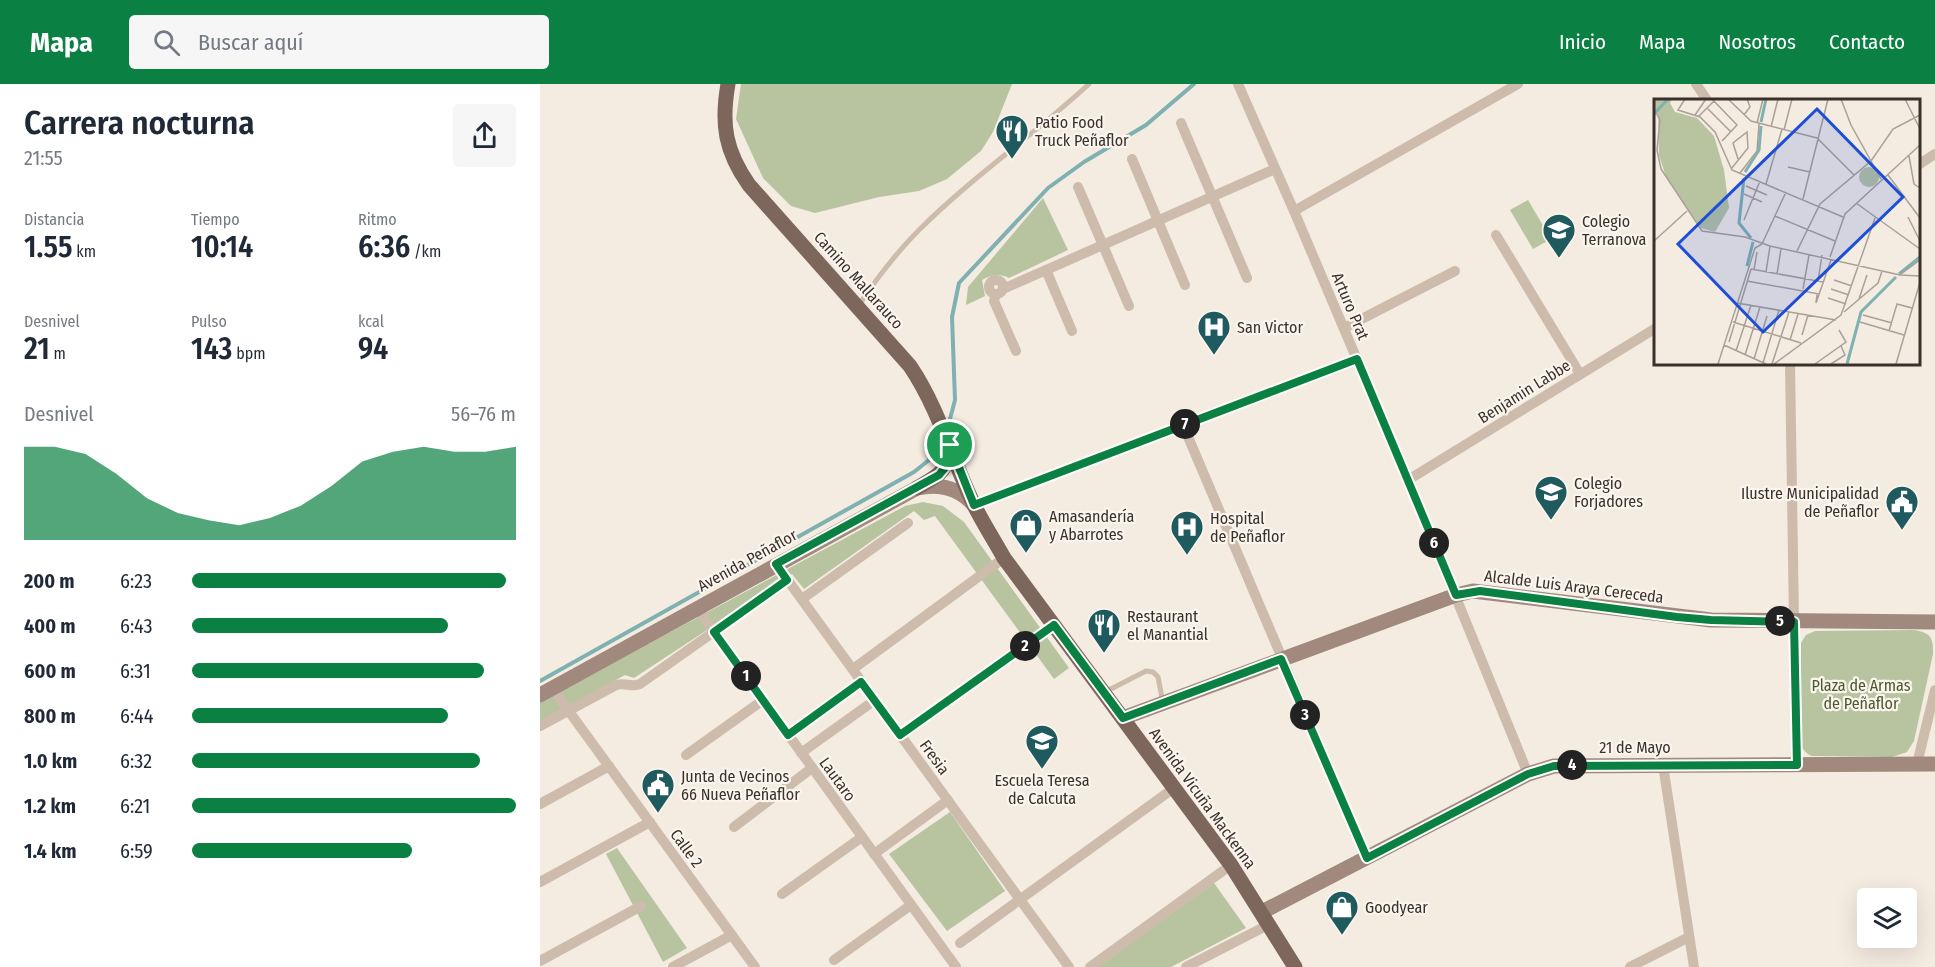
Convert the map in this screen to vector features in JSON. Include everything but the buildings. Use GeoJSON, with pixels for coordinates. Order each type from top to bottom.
{"type":"FeatureCollection","features":[{"type":"Feature","properties":{"kind":"main road","name":"Camino Mallarauco"},"geometry":{"type":"LineString","coordinates":[[728,84],[725,127],[730,151],[741,174],[757,195],[910,366],[923,385],[974,505]]}},
{"type":"Feature","properties":{"kind":"main road"},"geometry":{"type":"LineString","coordinates":[[917,488],[939,475],[948,464],[950,445]]}},
{"type":"Feature","properties":{"kind":"main road","name":"Avenida Peñaflor"},"geometry":{"type":"LineString","coordinates":[[546,691],[917,488],[946,487],[962,494],[974,505]]}},
{"type":"Feature","properties":{"kind":"main road","name":"Avenida Vicuña Mackenna"},"geometry":{"type":"LineString","coordinates":[[974,505],[1004,558],[1231,865],[1295,967]]}},
{"type":"Feature","properties":{"kind":"main road","name":"Alcalde Luis Araya Cereceda"},"geometry":{"type":"LineString","coordinates":[[1123,718],[1456,595],[1480,591],[1711,620],[1935,622]]}},
{"type":"Feature","properties":{"kind":"main road","name":"21 de Mayo"},"geometry":{"type":"LineString","coordinates":[[1266,918],[1367,858],[1528,774],[1545,768],[1563,765],[1935,764]]}},
{"type":"Feature","properties":{"kind":"street","name":"Arturo Prat"},"geometry":{"type":"LineString","coordinates":[[1238,84],[1408,480],[1528,774]]}},
{"type":"Feature","properties":{"kind":"street"},"geometry":{"type":"LineString","coordinates":[[1294,211],[1518,84]]}},
{"type":"Feature","properties":{"kind":"street"},"geometry":{"type":"LineString","coordinates":[[1696,84],[1706,99]]}},
{"type":"Feature","properties":{"kind":"street"},"geometry":{"type":"LineString","coordinates":[[1181,123],[1247,278]]}},
{"type":"Feature","properties":{"kind":"street"},"geometry":{"type":"LineString","coordinates":[[1920,164],[1935,154]]}},
{"type":"Feature","properties":{"kind":"street"},"geometry":{"type":"LineString","coordinates":[[1132,159],[1185,285]]}},
{"type":"Feature","properties":{"kind":"street"},"geometry":{"type":"LineString","coordinates":[[1016,351],[994,301],[999,292],[1102,244],[1275,169]]}},
{"type":"Feature","properties":{"kind":"street"},"geometry":{"type":"LineString","coordinates":[[1078,187],[1128,306]]}},
{"type":"Feature","properties":{"kind":"street"},"geometry":{"type":"LineString","coordinates":[[1496,235],[1580,374]]}},
{"type":"Feature","properties":{"kind":"street"},"geometry":{"type":"LineString","coordinates":[[1046,270],[1072,331]]}},
{"type":"Feature","properties":{"kind":"street"},"geometry":{"type":"LineString","coordinates":[[1344,328],[1455,271]]}},
{"type":"Feature","properties":{"kind":"street","name":"Benjamin Labbe"},"geometry":{"type":"LineString","coordinates":[[1408,480],[1654,328]]}},
{"type":"Feature","properties":{"kind":"street"},"geometry":{"type":"LineString","coordinates":[[974,505],[1357,359]]}},
{"type":"Feature","properties":{"kind":"street"},"geometry":{"type":"LineString","coordinates":[[1790,364],[1797,765]]}},
{"type":"Feature","properties":{"kind":"street"},"geometry":{"type":"LineString","coordinates":[[1183,425],[1367,858]]}},
{"type":"Feature","properties":{"kind":"street"},"geometry":{"type":"LineString","coordinates":[[802,599],[908,523]]}},
{"type":"Feature","properties":{"kind":"street"},"geometry":{"type":"LineString","coordinates":[[853,669],[1004,558]]}},
{"type":"Feature","properties":{"kind":"street","name":"Fresia"},"geometry":{"type":"LineString","coordinates":[[776,564],[1069,967]]}},
{"type":"Feature","properties":{"kind":"street"},"geometry":{"type":"LineString","coordinates":[[540,726],[616,685],[622,683],[637,686],[787,580]]}},
{"type":"Feature","properties":{"kind":"street","name":"Lautaro"},"geometry":{"type":"LineString","coordinates":[[697,608],[956,967]]}},
{"type":"Feature","properties":{"kind":"street"},"geometry":{"type":"LineString","coordinates":[[900,735],[1054,625]]}},
{"type":"Feature","properties":{"kind":"street"},"geometry":{"type":"LineString","coordinates":[[788,735],[861,682]]}},
{"type":"Feature","properties":{"kind":"street"},"geometry":{"type":"LineString","coordinates":[[1917,764],[1935,690]]}},
{"type":"Feature","properties":{"kind":"street","name":"Calle 2"},"geometry":{"type":"LineString","coordinates":[[546,691],[569,711],[754,967]]}},
{"type":"Feature","properties":{"kind":"street"},"geometry":{"type":"LineString","coordinates":[[686,755],[763,700]]}},
{"type":"Feature","properties":{"kind":"street"},"geometry":{"type":"LineString","coordinates":[[801,753],[875,700]]}},
{"type":"Feature","properties":{"kind":"street"},"geometry":{"type":"LineString","coordinates":[[1663,765],[1694,967]]}},
{"type":"Feature","properties":{"kind":"street"},"geometry":{"type":"LineString","coordinates":[[540,804],[609,766]]}},
{"type":"Feature","properties":{"kind":"street"},"geometry":{"type":"LineString","coordinates":[[734,827],[812,768]]}},
{"type":"Feature","properties":{"kind":"street"},"geometry":{"type":"LineString","coordinates":[[960,943],[1174,788]]}},
{"type":"Feature","properties":{"kind":"street"},"geometry":{"type":"LineString","coordinates":[[874,854],[948,801]]}},
{"type":"Feature","properties":{"kind":"street"},"geometry":{"type":"LineString","coordinates":[[540,882],[650,822]]}},
{"type":"Feature","properties":{"kind":"street"},"geometry":{"type":"LineString","coordinates":[[782,894],[862,837]]}},
{"type":"Feature","properties":{"kind":"street"},"geometry":{"type":"LineString","coordinates":[[1090,967],[1231,865]]}},
{"type":"Feature","properties":{"kind":"street"},"geometry":{"type":"LineString","coordinates":[[834,960],[911,905]]}},
{"type":"Feature","properties":{"kind":"street"},"geometry":{"type":"LineString","coordinates":[[544,967],[540,960],[641,906]]}},
{"type":"Feature","properties":{"kind":"street"},"geometry":{"type":"LineString","coordinates":[[1186,967],[1266,918]]}},
{"type":"Feature","properties":{"kind":"street"},"geometry":{"type":"LineString","coordinates":[[674,967],[732,935]]}},
{"type":"Feature","properties":{"kind":"street"},"geometry":{"type":"LineString","coordinates":[[1630,967],[1689,937]]}},
{"type":"Feature","properties":{"kind":"lane"},"geometry":{"type":"LineString","coordinates":[[858,306],[887,266],[936,214],[1089,84]]}},
{"type":"Feature","properties":{"kind":"lane"},"geometry":{"type":"LineString","coordinates":[[1104,692],[1150,671],[1158,676],[1163,703]]}},
{"type":"Feature","properties":{"kind":"green space"},"geometry":{"type":"Polygon","coordinates":[[[741,84],[1012,84],[993,132],[981,151],[947,179],[919,191],[879,197],[815,213],[791,206],[763,178],[736,119],[741,84]]]}},
{"type":"Feature","properties":{"kind":"green space"},"geometry":{"type":"Polygon","coordinates":[[[1043,198],[1068,250],[1009,278],[995,275],[982,280],[985,296],[966,305],[968,287],[1043,198]]]}},
{"type":"Feature","properties":{"kind":"green space"},"geometry":{"type":"Polygon","coordinates":[[[1528,200],[1551,239],[1533,249],[1510,210],[1528,200]]]}},
{"type":"Feature","properties":{"kind":"green space"},"geometry":{"type":"Polygon","coordinates":[[[923,502],[943,506],[964,522],[1069,668],[1054,679],[935,516],[924,520],[914,511],[804,589],[792,574],[634,678],[625,675],[540,721],[540,702],[905,506],[923,502]]]}},
{"type":"Feature","properties":{"kind":"green space","name":"Plaza de Armas de Peñaflor"},"geometry":{"type":"Polygon","coordinates":[[[1914,630],[1930,637],[1933,654],[1914,741],[1907,752],[1892,757],[1812,756],[1807,753],[1800,739],[1801,643],[1806,635],[1815,631],[1914,630]]]}},
{"type":"Feature","properties":{"kind":"green space"},"geometry":{"type":"Polygon","coordinates":[[[950,812],[1005,891],[947,931],[889,854],[950,812]]]}},
{"type":"Feature","properties":{"kind":"green space"},"geometry":{"type":"Polygon","coordinates":[[[617,848],[687,948],[663,962],[606,854],[617,848]]]}},
{"type":"Feature","properties":{"kind":"green space"},"geometry":{"type":"Polygon","coordinates":[[[1214,883],[1246,928],[1171,967],[1098,967],[1214,883]]]}},
{"type":"Feature","properties":{"kind":"waterway"},"geometry":{"type":"LineString","coordinates":[[950,419],[955,400],[952,317],[959,283],[1048,188],[1084,162],[1146,125],[1194,84]]}},
{"type":"Feature","properties":{"kind":"waterway"},"geometry":{"type":"LineString","coordinates":[[540,681],[914,472],[929,460],[937,444]]}},
{"type":"Feature","properties":{"kind":"place","name":"Patio Food Truck Peñaflor"},"geometry":{"type":"Point","coordinates":[1012,160]}},
{"type":"Feature","properties":{"kind":"place","name":"Colegio Terranova"},"geometry":{"type":"Point","coordinates":[1559,259]}},
{"type":"Feature","properties":{"kind":"place","name":"San Victor"},"geometry":{"type":"Point","coordinates":[1214,356]}},
{"type":"Feature","properties":{"kind":"place","name":"Colegio Forjadores"},"geometry":{"type":"Point","coordinates":[1551,521]}},
{"type":"Feature","properties":{"kind":"place","name":"Ilustre Municipalidad de Peñaflor"},"geometry":{"type":"Point","coordinates":[1902,531]}},
{"type":"Feature","properties":{"kind":"place","name":"Amasandería y Abarrotes"},"geometry":{"type":"Point","coordinates":[1026,554]}},
{"type":"Feature","properties":{"kind":"place","name":"Hospital de Peñaflor"},"geometry":{"type":"Point","coordinates":[1187,556]}},
{"type":"Feature","properties":{"kind":"place","name":"Restaurant el Manantial"},"geometry":{"type":"Point","coordinates":[1104,654]}},
{"type":"Feature","properties":{"kind":"place","name":"Escuela Teresa de Calcuta"},"geometry":{"type":"Point","coordinates":[1042,770]}},
{"type":"Feature","properties":{"kind":"place","name":"Junta de Vecinos 66 Nueva Peñaflor"},"geometry":{"type":"Point","coordinates":[658,814]}},
{"type":"Feature","properties":{"kind":"place","name":"Goodyear"},"geometry":{"type":"Point","coordinates":[1342,936]}},
{"type":"Feature","properties":{"kind":"route"},"geometry":{"type":"LineString","coordinates":[[1357,359],[1456,595],[1480,591],[1677,617],[1794,622],[1797,765],[1554,766],[1528,774],[1367,858],[1281,659],[1123,718],[1054,625],[900,735],[861,682],[788,735],[714,632],[787,580],[776,564],[939,475],[948,464],[950,445],[974,505],[1357,359]]}}]}
